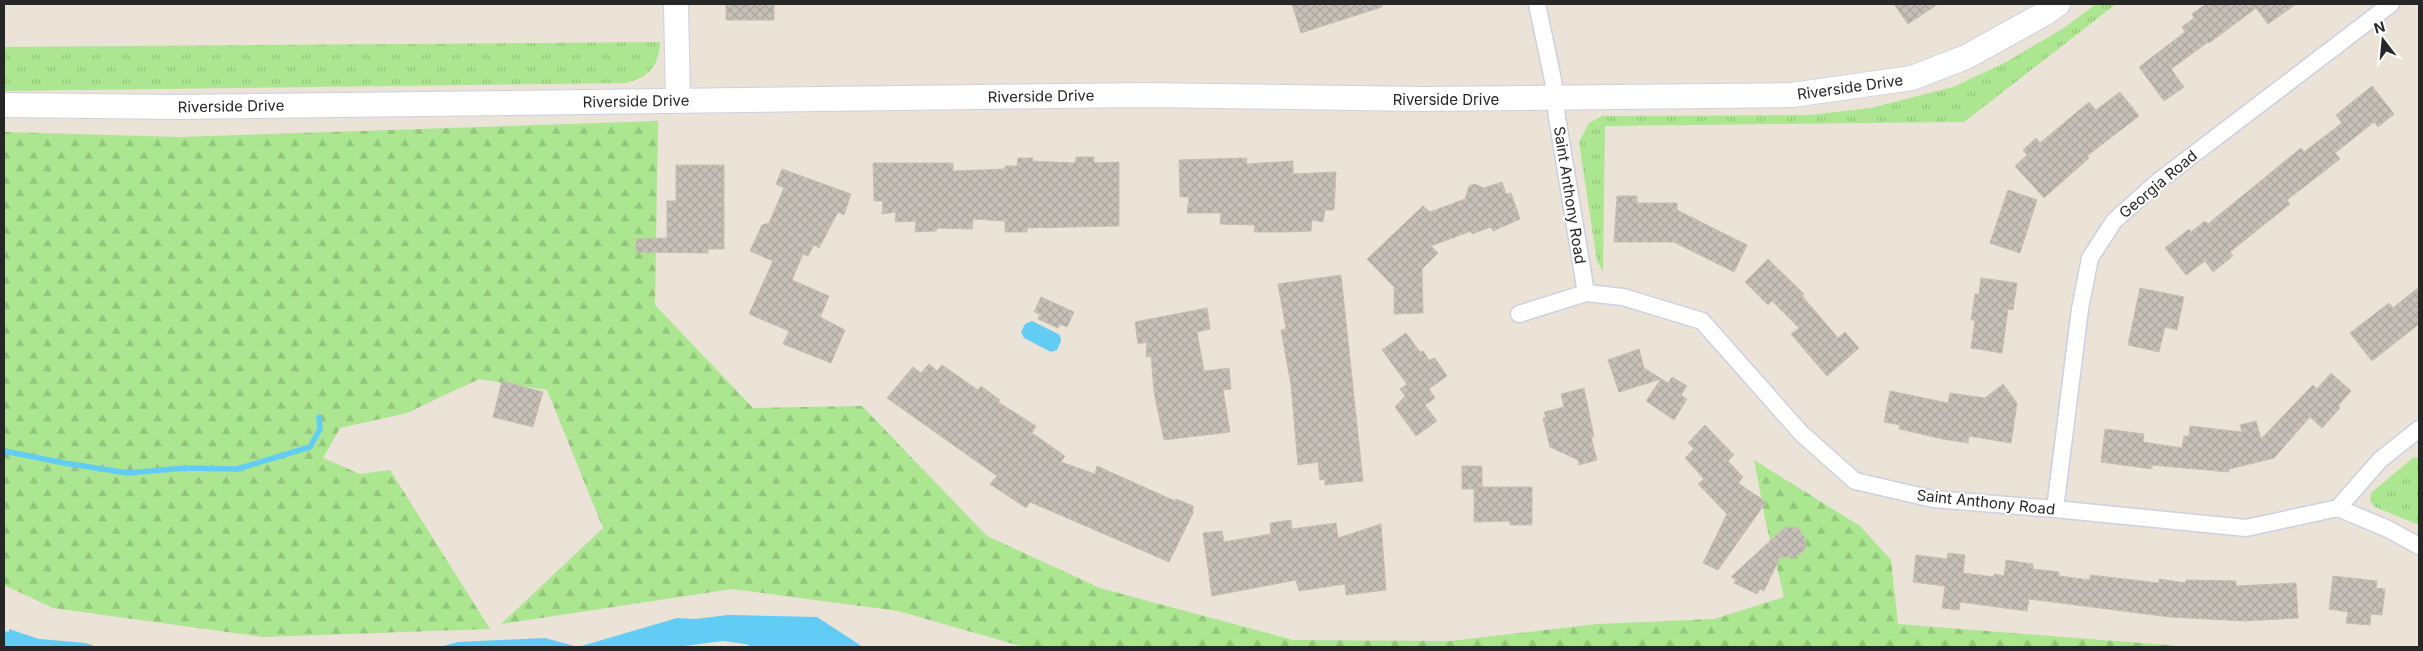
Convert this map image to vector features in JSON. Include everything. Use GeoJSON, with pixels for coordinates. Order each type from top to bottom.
{"type":"FeatureCollection","features":[{"type":"Feature","properties":{"kind":"main road"},"geometry":{"type":"LineString","coordinates":[[676,4],[678,100]]}},
{"type":"Feature","properties":{"kind":"main road","name":"Riverside Drive"},"geometry":{"type":"LineString","coordinates":[[4,105],[178,107],[1145,95],[1424,99],[1792,95],[1912,78],[1966,57],[2044,14],[2058,4]]}},
{"type":"Feature","properties":{"kind":"street","name":"Saint Anthony Road"},"geometry":{"type":"LineString","coordinates":[[1538,4],[1553,80],[1586,292]]}},
{"type":"Feature","properties":{"kind":"street","name":"Georgia Road"},"geometry":{"type":"LineString","coordinates":[[2055,509],[2080,309],[2090,258],[2114,221],[2160,180],[2391,4]]}},
{"type":"Feature","properties":{"kind":"street","name":"Saint Anthony Road"},"geometry":{"type":"LineString","coordinates":[[1519,314],[1586,292],[1623,297],[1702,321],[1800,433],[1855,481],[1933,499],[2246,528],[2338,508]]}},
{"type":"Feature","properties":{"kind":"street"},"geometry":{"type":"LineString","coordinates":[[2419,429],[2380,460],[2338,508],[2388,529],[2419,546]]}},
{"type":"Feature","properties":{"kind":"green space"},"geometry":{"type":"Polygon","coordinates":[[[2096,4],[2116,4],[1964,122],[1605,126],[1603,272],[1597,261],[1579,142],[1589,123],[1602,116],[1810,115],[1871,108],[1953,87],[2006,62],[2064,28],[2096,4]]]}},
{"type":"Feature","properties":{"kind":"green space"},"geometry":{"type":"Polygon","coordinates":[[[660,42],[658,58],[647,74],[626,83],[4,91],[4,47],[660,42]]]}},
{"type":"Feature","properties":{"kind":"green space"},"geometry":{"type":"Polygon","coordinates":[[[658,121],[655,305],[753,408],[862,406],[987,536],[1100,588],[1293,640],[1450,641],[1597,624],[1714,619],[1784,597],[1766,523],[1754,460],[1860,526],[1891,560],[1898,624],[2192,647],[1024,647],[898,611],[732,589],[501,624],[603,528],[547,390],[479,379],[407,413],[340,428],[323,458],[360,474],[390,470],[490,629],[263,637],[53,608],[4,585],[4,132],[180,137],[658,121]]]}},
{"type":"Feature","properties":{"kind":"green space"},"geometry":{"type":"Polygon","coordinates":[[[2414,457],[2419,458],[2419,525],[2375,507],[2370,501],[2371,493],[2414,457]]]}},
{"type":"Feature","properties":{"kind":"water"},"geometry":{"type":"Polygon","coordinates":[[[1032,321],[1060,335],[1061,341],[1057,350],[1051,352],[1024,338],[1021,332],[1025,324],[1032,321]]]}},
{"type":"Feature","properties":{"kind":"water"},"geometry":{"type":"Polygon","coordinates":[[[728,615],[817,617],[863,647],[753,647],[723,641],[676,647],[578,647],[677,618],[695,619],[728,615]]]}},
{"type":"Feature","properties":{"kind":"water"},"geometry":{"type":"Polygon","coordinates":[[[9,629],[39,639],[86,643],[97,647],[4,647],[4,631],[9,632],[9,629]]]}},
{"type":"Feature","properties":{"kind":"water"},"geometry":{"type":"Polygon","coordinates":[[[545,638],[578,647],[439,647],[458,642],[545,638]]]}},
{"type":"Feature","properties":{"kind":"building"},"geometry":{"type":"Polygon","coordinates":[[[774,4],[774,20],[726,20],[726,5],[774,4]]]}},
{"type":"Feature","properties":{"kind":"building"},"geometry":{"type":"Polygon","coordinates":[[[1292,4],[1382,4],[1382,7],[1301,33],[1292,4]]]}},
{"type":"Feature","properties":{"kind":"building"},"geometry":{"type":"Polygon","coordinates":[[[1894,4],[1938,4],[1908,24],[1894,4]]]}},
{"type":"Feature","properties":{"kind":"building"},"geometry":{"type":"Polygon","coordinates":[[[2206,4],[2296,4],[2268,24],[2256,8],[2171,69],[2184,87],[2164,101],[2139,67],[2185,32],[2182,27],[2194,18],[2192,14],[2206,4]]]}},
{"type":"Feature","properties":{"kind":"building"},"geometry":{"type":"Polygon","coordinates":[[[2372,86],[2394,114],[2378,127],[2374,122],[2335,153],[2340,159],[2287,200],[2290,204],[2230,252],[2233,256],[2213,272],[2205,261],[2186,275],[2165,248],[2189,229],[2191,232],[2205,221],[2208,224],[2301,148],[2304,152],[2342,123],[2336,115],[2372,86]]]}},
{"type":"Feature","properties":{"kind":"building"},"geometry":{"type":"Polygon","coordinates":[[[2120,92],[2139,116],[2087,156],[2089,158],[2044,198],[2015,166],[2027,155],[2023,150],[2036,138],[2040,143],[2089,102],[2096,110],[2120,92]]]}},
{"type":"Feature","properties":{"kind":"building"},"geometry":{"type":"Polygon","coordinates":[[[1076,157],[1094,157],[1094,163],[1119,162],[1119,226],[1027,228],[1027,232],[1005,232],[1005,221],[973,219],[972,229],[937,228],[936,231],[915,232],[916,221],[895,222],[896,212],[882,214],[883,201],[874,201],[873,163],[953,163],[953,171],[1005,169],[1005,166],[1017,166],[1018,158],[1033,158],[1032,161],[1075,163],[1076,157]]]}},
{"type":"Feature","properties":{"kind":"building"},"geometry":{"type":"Polygon","coordinates":[[[1247,158],[1246,164],[1293,161],[1293,174],[1336,172],[1334,210],[1325,210],[1323,222],[1312,220],[1311,231],[1287,232],[1254,232],[1255,225],[1220,224],[1221,213],[1187,213],[1189,197],[1180,197],[1179,160],[1247,158]]]}},
{"type":"Feature","properties":{"kind":"building"},"geometry":{"type":"Polygon","coordinates":[[[676,165],[724,165],[724,249],[708,249],[708,253],[636,252],[636,239],[667,238],[667,201],[676,201],[676,165]]]}},
{"type":"Feature","properties":{"kind":"building"},"geometry":{"type":"Polygon","coordinates":[[[782,169],[851,194],[844,215],[838,212],[819,248],[814,245],[808,256],[803,254],[792,280],[829,296],[820,317],[845,330],[831,363],[783,344],[789,331],[749,314],[773,261],[750,251],[762,225],[769,223],[784,188],[776,184],[782,169]]]}},
{"type":"Feature","properties":{"kind":"building"},"geometry":{"type":"Polygon","coordinates":[[[1502,182],[1506,194],[1511,193],[1520,219],[1493,231],[1491,227],[1472,234],[1471,231],[1431,246],[1438,253],[1422,269],[1423,313],[1394,314],[1394,287],[1367,259],[1423,206],[1430,212],[1465,199],[1469,186],[1475,184],[1484,188],[1502,182]]]}},
{"type":"Feature","properties":{"kind":"building"},"geometry":{"type":"Polygon","coordinates":[[[2008,190],[2037,200],[2020,253],[1990,243],[2008,190]]]}},
{"type":"Feature","properties":{"kind":"building"},"geometry":{"type":"Polygon","coordinates":[[[1617,196],[1637,196],[1637,203],[1677,203],[1677,210],[1747,245],[1734,272],[1674,242],[1614,242],[1617,196]]]}},
{"type":"Feature","properties":{"kind":"building"},"geometry":{"type":"Polygon","coordinates":[[[1768,259],[1804,294],[1802,296],[1838,338],[1845,332],[1859,348],[1827,376],[1791,334],[1799,328],[1772,301],[1768,305],[1745,282],[1768,259]]]}},
{"type":"Feature","properties":{"kind":"building"},"geometry":{"type":"Polygon","coordinates":[[[1341,275],[1363,481],[1325,485],[1325,479],[1320,480],[1318,462],[1298,465],[1291,385],[1281,330],[1286,329],[1278,284],[1341,275]]]}},
{"type":"Feature","properties":{"kind":"building"},"geometry":{"type":"Polygon","coordinates":[[[1981,278],[2017,283],[2013,310],[2008,309],[2002,353],[1971,348],[1975,320],[1971,320],[1975,294],[1979,294],[1981,278]]]}},
{"type":"Feature","properties":{"kind":"building"},"geometry":{"type":"Polygon","coordinates":[[[2419,287],[2419,324],[2372,361],[2350,333],[2389,303],[2393,308],[2419,287]]]}},
{"type":"Feature","properties":{"kind":"building"},"geometry":{"type":"Polygon","coordinates":[[[2140,288],[2184,297],[2177,330],[2165,327],[2159,352],[2128,345],[2140,288]]]}},
{"type":"Feature","properties":{"kind":"building"},"geometry":{"type":"Polygon","coordinates":[[[1041,297],[1074,312],[1067,327],[1060,324],[1058,328],[1038,319],[1040,314],[1034,312],[1041,297]]]}},
{"type":"Feature","properties":{"kind":"building"},"geometry":{"type":"Polygon","coordinates":[[[1207,308],[1210,329],[1197,332],[1204,371],[1229,368],[1231,389],[1223,390],[1230,432],[1164,440],[1154,392],[1151,356],[1146,357],[1147,342],[1138,344],[1135,322],[1207,308]]]}},
{"type":"Feature","properties":{"kind":"building"},"geometry":{"type":"Polygon","coordinates":[[[1406,333],[1420,352],[1423,351],[1429,360],[1435,358],[1447,376],[1429,389],[1435,398],[1425,405],[1437,421],[1416,436],[1395,407],[1405,396],[1400,389],[1407,384],[1382,350],[1406,333]]]}},
{"type":"Feature","properties":{"kind":"building"},"geometry":{"type":"Polygon","coordinates":[[[1639,349],[1644,368],[1668,383],[1672,377],[1687,386],[1681,395],[1687,399],[1674,420],[1646,401],[1661,379],[1619,392],[1608,360],[1639,349]]]}},
{"type":"Feature","properties":{"kind":"building"},"geometry":{"type":"Polygon","coordinates":[[[929,364],[937,371],[942,365],[978,390],[981,386],[1000,400],[998,402],[1036,426],[1032,433],[1065,456],[1061,462],[1095,474],[1097,466],[1175,501],[1176,499],[1193,506],[1193,513],[1169,562],[1030,502],[1026,508],[990,484],[997,476],[887,398],[913,367],[921,373],[929,364]]]}},
{"type":"Feature","properties":{"kind":"building"},"geometry":{"type":"Polygon","coordinates":[[[2331,373],[2351,391],[2338,406],[2340,408],[2322,428],[2310,417],[2274,458],[2229,469],[2229,472],[2152,465],[2152,469],[2101,462],[2105,429],[2144,434],[2143,442],[2182,448],[2184,436],[2189,436],[2190,426],[2242,432],[2240,425],[2256,421],[2261,439],[2313,385],[2317,389],[2331,373]]]}},
{"type":"Feature","properties":{"kind":"building"},"geometry":{"type":"Polygon","coordinates":[[[502,381],[543,392],[533,427],[493,417],[502,381]]]}},
{"type":"Feature","properties":{"kind":"building"},"geometry":{"type":"Polygon","coordinates":[[[2003,384],[2017,403],[2011,443],[1969,436],[1968,443],[1943,439],[1899,429],[1900,425],[1884,422],[1890,391],[1948,403],[1950,393],[1985,398],[2003,384]]]}},
{"type":"Feature","properties":{"kind":"building"},"geometry":{"type":"Polygon","coordinates":[[[1584,388],[1594,437],[1591,437],[1597,460],[1579,465],[1578,460],[1550,447],[1543,418],[1546,417],[1544,412],[1564,407],[1561,394],[1584,388]]]}},
{"type":"Feature","properties":{"kind":"building"},"geometry":{"type":"Polygon","coordinates":[[[1705,425],[1734,455],[1728,461],[1743,477],[1738,483],[1766,502],[1718,570],[1703,563],[1727,514],[1698,484],[1704,479],[1685,458],[1694,449],[1688,443],[1705,425]]]}},
{"type":"Feature","properties":{"kind":"building"},"geometry":{"type":"Polygon","coordinates":[[[1462,466],[1482,466],[1482,487],[1532,487],[1532,525],[1510,525],[1510,521],[1474,522],[1474,489],[1462,489],[1462,466]]]}},
{"type":"Feature","properties":{"kind":"building"},"geometry":{"type":"Polygon","coordinates":[[[1291,520],[1292,529],[1336,523],[1338,538],[1381,524],[1386,590],[1346,595],[1345,584],[1299,591],[1296,580],[1212,596],[1203,533],[1222,531],[1224,542],[1271,534],[1270,523],[1291,520]]]}},
{"type":"Feature","properties":{"kind":"building"},"geometry":{"type":"Polygon","coordinates":[[[1785,527],[1798,528],[1805,538],[1805,550],[1796,557],[1780,557],[1764,591],[1760,589],[1757,594],[1734,583],[1736,579],[1731,577],[1785,527]]]}},
{"type":"Feature","properties":{"kind":"building"},"geometry":{"type":"Polygon","coordinates":[[[1948,553],[1965,555],[1963,573],[1994,577],[1994,574],[2004,576],[2006,560],[2033,564],[2033,569],[2059,572],[2059,576],[2090,580],[2090,575],[2159,583],[2159,579],[2186,583],[2186,580],[2236,581],[2236,586],[2296,583],[2298,618],[2246,621],[2170,617],[2029,599],[2027,611],[1960,602],[1959,610],[1942,608],[1945,586],[1913,582],[1916,555],[1947,559],[1948,553]]]}},
{"type":"Feature","properties":{"kind":"building"},"geometry":{"type":"Polygon","coordinates":[[[2333,576],[2377,581],[2376,588],[2385,589],[2382,615],[2371,614],[2370,625],[2346,623],[2348,612],[2329,609],[2333,576]]]}},
{"type":"Feature","properties":{"kind":"waterway"},"geometry":{"type":"LineString","coordinates":[[4,451],[128,473],[185,468],[237,469],[310,447],[320,429],[319,417]]}}]}
